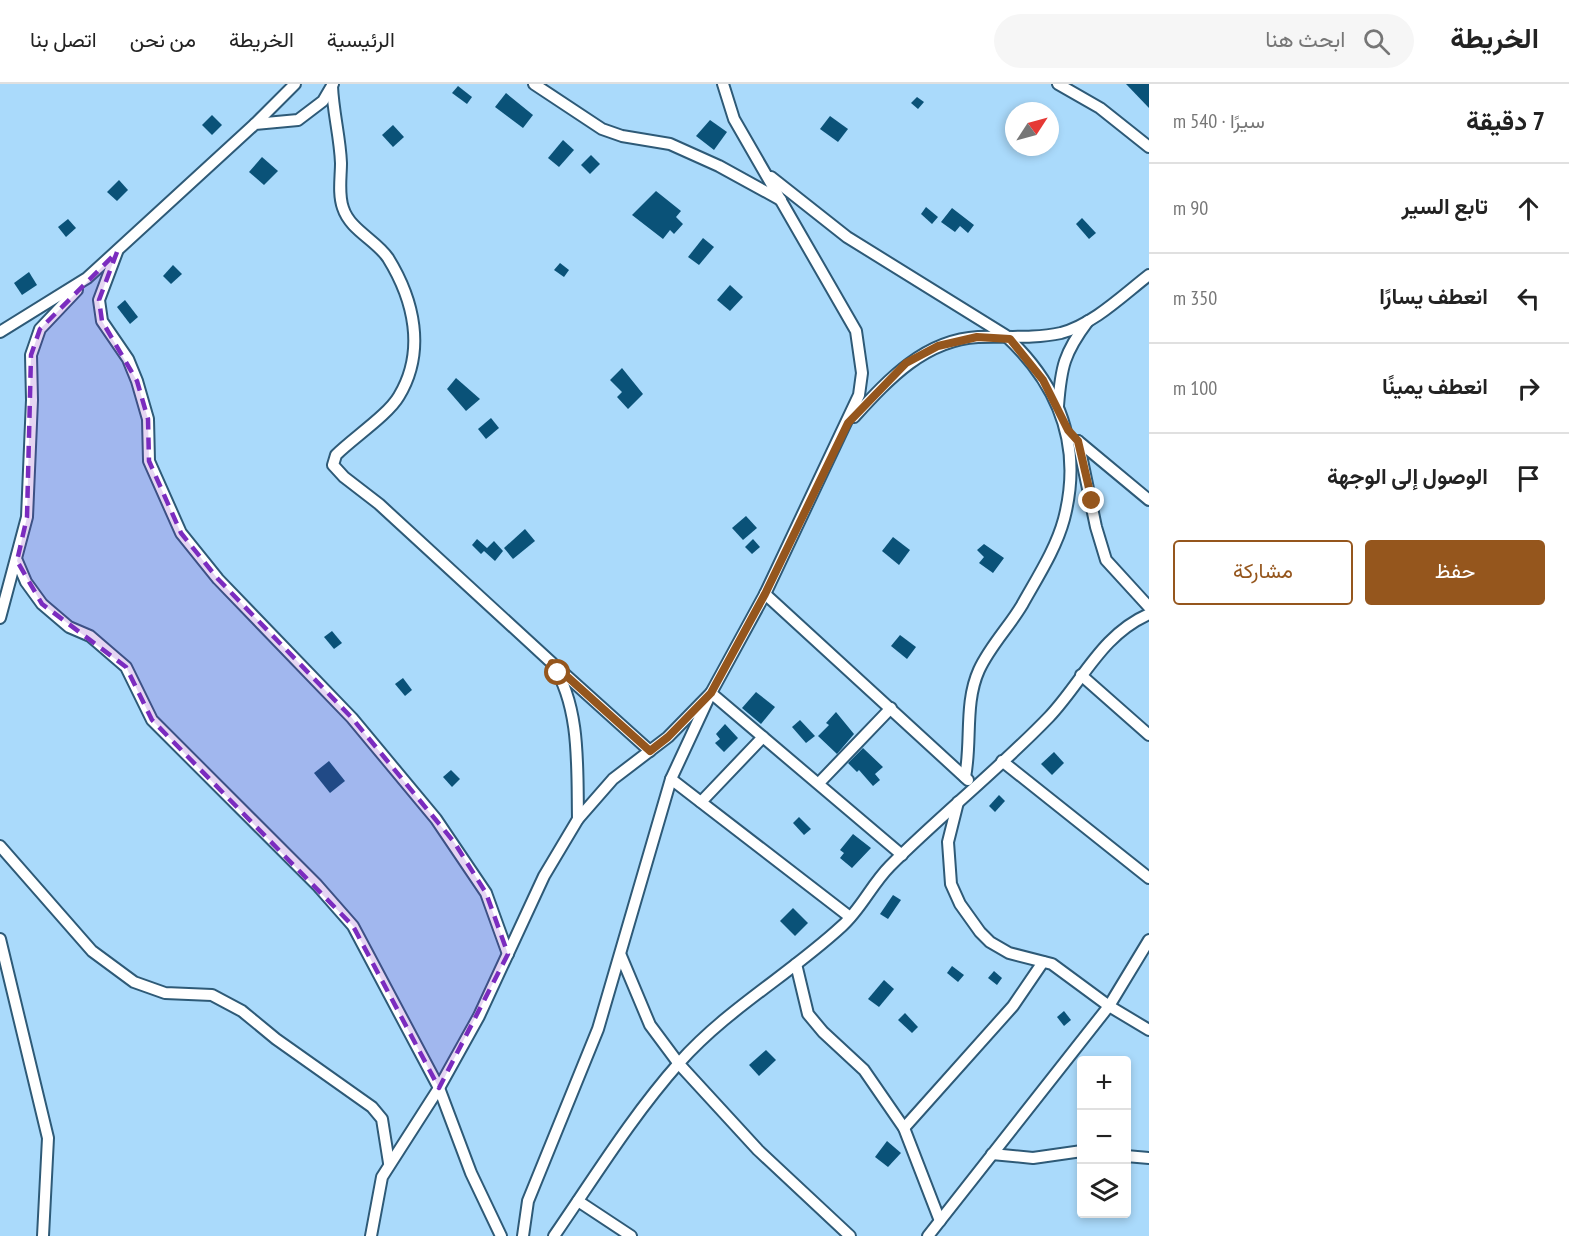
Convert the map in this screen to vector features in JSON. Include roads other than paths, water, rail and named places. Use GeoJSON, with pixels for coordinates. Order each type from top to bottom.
{"type":"FeatureCollection","features":[{"type":"Feature","properties":{"kind":"street"},"geometry":{"type":"LineString","coordinates":[[0,618],[27,517],[32,400],[31,356],[40,329],[87,278],[255,124],[295,84]]}},
{"type":"Feature","properties":{"kind":"street"},"geometry":{"type":"LineString","coordinates":[[534,84],[602,129],[622,136],[670,144],[719,165],[782,200]]}},
{"type":"Feature","properties":{"kind":"street"},"geometry":{"type":"LineString","coordinates":[[1058,84],[1100,108],[1149,147]]}},
{"type":"Feature","properties":{"kind":"street"},"geometry":{"type":"LineString","coordinates":[[255,124],[298,120],[323,101],[333,85]]}},
{"type":"Feature","properties":{"kind":"street"},"geometry":{"type":"LineString","coordinates":[[333,85],[334,120],[341,164],[342,206],[348,219],[387,257],[408,300],[414,321],[415,350],[399,397],[336,454],[333,465],[650,751]]}},
{"type":"Feature","properties":{"kind":"street"},"geometry":{"type":"LineString","coordinates":[[523,1236],[528,1201],[598,1029],[671,779],[711,693],[765,594],[848,423],[859,395],[862,373],[856,331],[735,119],[722,87]]}},
{"type":"Feature","properties":{"kind":"street"},"geometry":{"type":"LineString","coordinates":[[766,173],[847,237],[982,318],[1010,339],[1043,380],[1068,430],[1071,466],[1064,520],[1047,559],[1020,607],[979,670],[970,698],[970,752],[965,777]]}},
{"type":"Feature","properties":{"kind":"street"},"geometry":{"type":"LineString","coordinates":[[117,252],[99,300],[102,321],[128,359],[148,419],[150,461],[181,533],[218,579],[352,718],[448,834],[486,893],[508,954]]}},
{"type":"Feature","properties":{"kind":"street"},"geometry":{"type":"LineString","coordinates":[[848,423],[906,363],[938,346],[977,337],[1010,339],[1061,333],[1088,321],[1149,275]]}},
{"type":"Feature","properties":{"kind":"street"},"geometry":{"type":"LineString","coordinates":[[0,332],[87,278]]}},
{"type":"Feature","properties":{"kind":"street"},"geometry":{"type":"LineString","coordinates":[[1058,406],[1060,372],[1072,343],[1088,321]]}},
{"type":"Feature","properties":{"kind":"street"},"geometry":{"type":"LineString","coordinates":[[1068,430],[1149,500]]}},
{"type":"Feature","properties":{"kind":"street"},"geometry":{"type":"LineString","coordinates":[[1078,441],[1096,527],[1106,560],[1149,607]]}},
{"type":"Feature","properties":{"kind":"street"},"geometry":{"type":"LineString","coordinates":[[17,561],[26,582],[42,604],[69,627],[90,636],[126,667],[152,720],[317,885],[353,926],[439,1088],[471,1173],[501,1236]]}},
{"type":"Feature","properties":{"kind":"street"},"geometry":{"type":"LineString","coordinates":[[765,594],[975,786]]}},
{"type":"Feature","properties":{"kind":"street"},"geometry":{"type":"LineString","coordinates":[[554,1236],[619,1142],[678,1064],[724,1017],[796,964],[850,917],[877,880],[1049,717],[1110,640],[1149,614]]}},
{"type":"Feature","properties":{"kind":"street"},"geometry":{"type":"LineString","coordinates":[[552,663],[568,694],[572,717],[578,819]]}},
{"type":"Feature","properties":{"kind":"street"},"geometry":{"type":"LineString","coordinates":[[1081,675],[1149,735]]}},
{"type":"Feature","properties":{"kind":"street"},"geometry":{"type":"LineString","coordinates":[[711,693],[902,855]]}},
{"type":"Feature","properties":{"kind":"street"},"geometry":{"type":"LineString","coordinates":[[371,1236],[377,1195],[389,1163],[439,1088],[479,1016],[544,876],[578,819],[614,779],[668,737],[711,693]]}},
{"type":"Feature","properties":{"kind":"street"},"geometry":{"type":"LineString","coordinates":[[819,783],[891,708]]}},
{"type":"Feature","properties":{"kind":"street"},"geometry":{"type":"LineString","coordinates":[[701,802],[763,737]]}},
{"type":"Feature","properties":{"kind":"street"},"geometry":{"type":"LineString","coordinates":[[1002,761],[1149,878]]}},
{"type":"Feature","properties":{"kind":"street"},"geometry":{"type":"LineString","coordinates":[[671,779],[850,917]]}},
{"type":"Feature","properties":{"kind":"street"},"geometry":{"type":"LineString","coordinates":[[958,802],[948,842],[947,859],[951,884],[960,904],[990,942],[1009,953],[1059,968],[1109,1006],[1149,1030]]}},
{"type":"Feature","properties":{"kind":"street"},"geometry":{"type":"LineString","coordinates":[[0,846],[92,951],[134,982],[165,993],[212,995],[232,1005],[372,1107],[382,1119],[389,1163]]}},
{"type":"Feature","properties":{"kind":"street"},"geometry":{"type":"LineString","coordinates":[[0,939],[48,1138],[43,1236]]}},
{"type":"Feature","properties":{"kind":"street"},"geometry":{"type":"LineString","coordinates":[[928,1236],[1109,1006],[1149,940]]}},
{"type":"Feature","properties":{"kind":"street"},"geometry":{"type":"LineString","coordinates":[[621,956],[650,1025],[678,1064],[758,1150],[850,1236]]}},
{"type":"Feature","properties":{"kind":"street"},"geometry":{"type":"LineString","coordinates":[[904,1128],[1013,1006],[1043,962]]}},
{"type":"Feature","properties":{"kind":"street"},"geometry":{"type":"LineString","coordinates":[[796,964],[808,1014],[823,1032],[864,1070],[904,1128],[940,1221]]}},
{"type":"Feature","properties":{"kind":"street"},"geometry":{"type":"LineString","coordinates":[[993,1154],[1033,1158],[1077,1152]]}},
{"type":"Feature","properties":{"kind":"street"},"geometry":{"type":"LineString","coordinates":[[1131,1156],[1149,1158]]}},
{"type":"Feature","properties":{"kind":"street"},"geometry":{"type":"LineString","coordinates":[[578,1201],[631,1236]]}}]}
